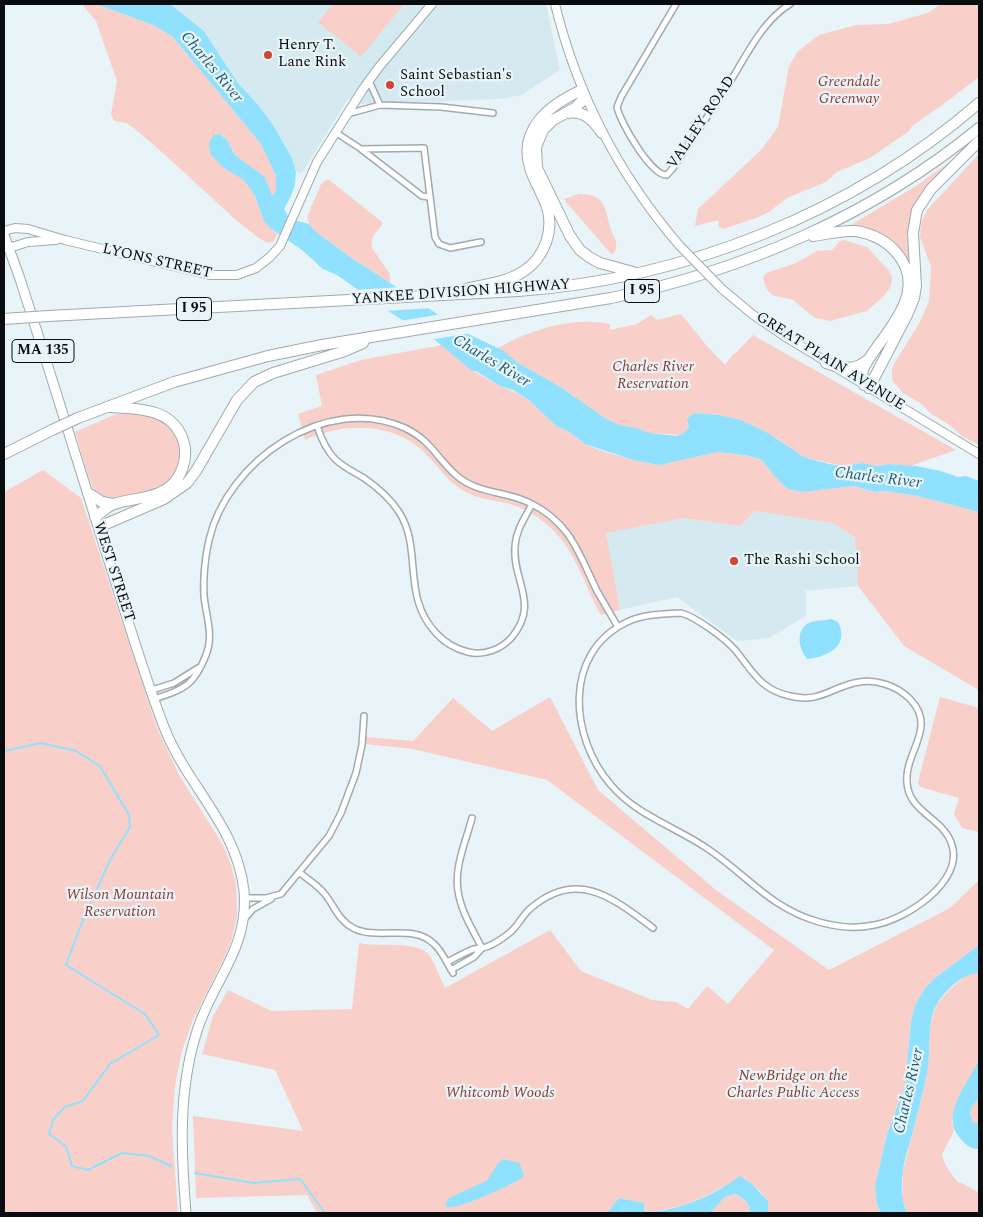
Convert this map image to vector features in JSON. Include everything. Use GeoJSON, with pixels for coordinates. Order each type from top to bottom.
{"type":"FeatureCollection","features":[{"type":"Feature","properties":{"kind":"highway"},"geometry":{"type":"LineString","coordinates":[[441,296],[516,276],[532,265],[540,254],[548,238],[549,219],[546,204],[529,164],[528,149],[530,140],[538,121],[546,111],[562,100],[583,93],[582,101],[575,108],[561,115],[546,127],[538,140],[535,160],[540,175],[570,236],[580,250],[600,263],[636,273]]}},
{"type":"Feature","properties":{"kind":"highway","name":"YANKEE DIVISION HIGHWAY"},"geometry":{"type":"LineString","coordinates":[[4,319],[441,296],[551,288],[636,273],[689,260],[730,246],[819,208],[858,188],[904,159],[935,138],[979,103]]}},
{"type":"Feature","properties":{"kind":"highway"},"geometry":{"type":"LineString","coordinates":[[561,115],[573,112],[583,114],[592,120],[602,133]]}},
{"type":"Feature","properties":{"kind":"highway","name":"YANKEE DIVISION HIGHWAY"},"geometry":{"type":"LineString","coordinates":[[4,454],[78,418],[106,407],[174,382],[237,364],[311,348],[611,298],[665,286],[728,267],[798,239],[839,220],[928,166],[979,128]]}},
{"type":"Feature","properties":{"kind":"highway"},"geometry":{"type":"LineString","coordinates":[[867,386],[907,315],[914,298],[916,286],[914,228],[919,206],[935,184],[979,141]]}},
{"type":"Feature","properties":{"kind":"highway"},"geometry":{"type":"LineString","coordinates":[[798,239],[844,231],[859,232],[883,240],[900,257],[908,279],[906,301],[863,371],[867,386]]}},
{"type":"Feature","properties":{"kind":"highway"},"geometry":{"type":"LineString","coordinates":[[97,522],[164,500],[187,483],[238,400],[254,382],[273,373],[345,351],[380,336]]}},
{"type":"Feature","properties":{"kind":"highway"},"geometry":{"type":"LineString","coordinates":[[826,363],[853,368],[860,366],[869,359]]}},
{"type":"Feature","properties":{"kind":"highway"},"geometry":{"type":"LineString","coordinates":[[88,493],[102,502],[113,504],[154,495],[170,486],[176,480],[185,461],[185,448],[181,435],[176,427],[162,415],[144,410],[106,407]]}},
{"type":"Feature","properties":{"kind":"highway"},"geometry":{"type":"LineString","coordinates":[[97,522],[113,504]]}},
{"type":"Feature","properties":{"kind":"main road","name":"LYONS STREET"},"geometry":{"type":"LineString","coordinates":[[4,231],[23,228],[198,273],[220,276],[237,275],[256,268],[270,257],[281,243],[317,162],[369,80],[432,4]]}},
{"type":"Feature","properties":{"kind":"main road","name":"GREAT PLAIN AVENUE"},"geometry":{"type":"LineString","coordinates":[[555,4],[566,47],[583,93],[602,133],[633,186],[679,245],[722,289],[768,325],[826,363],[979,454]]}},
{"type":"Feature","properties":{"kind":"main road","name":"WEST STREET"},"geometry":{"type":"LineString","coordinates":[[4,235],[153,695],[176,753],[226,832],[237,857],[244,898],[243,922],[234,953],[202,1016],[189,1059],[182,1112],[186,1213]]}},
{"type":"Feature","properties":{"kind":"main road","name":"LYONS STREET"},"geometry":{"type":"LineString","coordinates":[[9,248],[28,242],[65,240]]}},
{"type":"Feature","properties":{"kind":"street","name":"VALLEY ROAD"},"geometry":{"type":"LineString","coordinates":[[676,4],[620,97],[617,108],[636,146],[656,170],[663,175],[667,175],[728,86],[762,30],[772,18],[790,4]]}},
{"type":"Feature","properties":{"kind":"street"},"geometry":{"type":"LineString","coordinates":[[369,80],[380,105]]}},
{"type":"Feature","properties":{"kind":"street"},"geometry":{"type":"LineString","coordinates":[[347,114],[380,105],[441,107],[493,113]]}},
{"type":"Feature","properties":{"kind":"street"},"geometry":{"type":"LineString","coordinates":[[335,132],[361,149],[422,196],[429,197]]}},
{"type":"Feature","properties":{"kind":"street"},"geometry":{"type":"LineString","coordinates":[[361,149],[424,148],[435,237],[439,244],[450,248],[481,242]]}},
{"type":"Feature","properties":{"kind":"street"},"geometry":{"type":"LineString","coordinates":[[153,695],[178,691],[188,685],[194,678],[206,655],[209,642],[209,627],[204,590],[205,561],[211,533],[220,510],[235,485],[255,464],[291,438],[316,426],[330,422],[351,419],[371,420],[393,424],[410,431],[426,442],[453,473],[465,482],[480,489],[509,495],[532,504],[552,518],[570,536],[581,553],[601,598],[618,627]]}},
{"type":"Feature","properties":{"kind":"street"},"geometry":{"type":"LineString","coordinates":[[316,426],[336,460],[378,488],[399,511],[409,535],[414,588],[421,611],[438,636],[461,650],[479,654],[494,650],[506,643],[518,628],[524,614],[525,600],[516,564],[515,544],[521,525],[532,504]]}},
{"type":"Feature","properties":{"kind":"street"},"geometry":{"type":"LineString","coordinates":[[684,613],[728,643],[761,683],[774,691],[789,696],[803,698],[819,696],[861,682],[883,683],[903,693],[918,709],[922,724],[908,769],[907,785],[909,794],[917,807],[945,832],[952,847],[952,866],[940,884],[914,908],[886,923],[860,927],[840,927],[821,923],[802,917],[779,906],[710,850],[625,800],[604,778],[590,755],[582,728],[579,701],[582,674],[589,659],[602,640],[618,627],[646,616],[684,613]]}},
{"type":"Feature","properties":{"kind":"street"},"geometry":{"type":"LineString","coordinates":[[153,695],[199,668]]}},
{"type":"Feature","properties":{"kind":"street"},"geometry":{"type":"LineString","coordinates":[[243,922],[253,909],[286,889],[329,836],[341,813],[353,780],[359,758],[364,716]]}},
{"type":"Feature","properties":{"kind":"street"},"geometry":{"type":"LineString","coordinates":[[472,818],[460,864],[457,886],[465,914],[482,948]]}},
{"type":"Feature","properties":{"kind":"street"},"geometry":{"type":"LineString","coordinates":[[300,872],[323,892],[338,916],[349,925],[367,933],[422,936],[437,946],[452,972],[474,957],[482,948]]}},
{"type":"Feature","properties":{"kind":"street"},"geometry":{"type":"LineString","coordinates":[[447,962],[471,950],[482,948],[510,933],[537,903],[558,893],[572,890],[587,890],[607,896],[653,928]]}},
{"type":"Feature","properties":{"kind":"street"},"geometry":{"type":"LineString","coordinates":[[244,898],[277,896]]}},
{"type":"Feature","properties":{"kind":"shaded area","name":"Saint Sebastian's School"},"geometry":{"type":"Polygon","coordinates":[[[170,4],[546,4],[560,70],[522,95],[501,99],[361,104],[350,98],[302,173],[296,172],[292,158],[273,125],[237,82],[204,31],[170,4]]]}},
{"type":"Feature","properties":{"kind":"shaded area","name":"The Rashi School"},"geometry":{"type":"Polygon","coordinates":[[[753,511],[832,523],[856,537],[858,586],[806,591],[806,616],[769,638],[737,641],[677,597],[620,610],[605,533],[683,518],[741,526],[753,511]]]}},
{"type":"Feature","properties":{"kind":"green space"},"geometry":{"type":"Polygon","coordinates":[[[82,4],[96,4],[153,25],[173,37],[261,144],[276,176],[276,190],[272,196],[265,177],[235,155],[227,140],[221,134],[224,168],[240,176],[250,186],[263,215],[277,234],[274,241],[268,243],[260,239],[237,221],[135,129],[126,123],[114,121],[111,114],[117,81],[96,21],[82,4]]]}},
{"type":"Feature","properties":{"kind":"green space"},"geometry":{"type":"Polygon","coordinates":[[[333,4],[404,4],[361,57],[318,22],[333,4]]]}},
{"type":"Feature","properties":{"kind":"green space","name":"Greendale Greenway"},"geometry":{"type":"Polygon","coordinates":[[[940,4],[979,4],[979,77],[912,126],[909,131],[870,158],[837,172],[826,182],[787,198],[769,212],[723,229],[719,227],[718,220],[695,226],[698,209],[761,150],[778,127],[789,66],[798,51],[819,35],[856,25],[888,24],[928,13],[940,4]]]}},
{"type":"Feature","properties":{"kind":"green space"},"geometry":{"type":"Polygon","coordinates":[[[979,154],[979,445],[962,436],[951,426],[930,413],[922,404],[903,393],[892,380],[892,369],[920,322],[929,301],[931,267],[920,237],[921,223],[927,210],[979,154]]]}},
{"type":"Feature","properties":{"kind":"green space"},"geometry":{"type":"Polygon","coordinates":[[[948,163],[950,165],[923,193],[911,272],[906,262],[852,227],[851,225],[916,186],[948,163]]]}},
{"type":"Feature","properties":{"kind":"green space"},"geometry":{"type":"Polygon","coordinates":[[[328,179],[382,222],[373,238],[372,248],[390,274],[390,283],[350,257],[310,226],[307,217],[321,184],[328,179]]]}},
{"type":"Feature","properties":{"kind":"green space"},"geometry":{"type":"Polygon","coordinates":[[[579,194],[594,196],[599,199],[605,208],[616,243],[614,253],[611,254],[564,199],[579,194]]]}},
{"type":"Feature","properties":{"kind":"green space"},"geometry":{"type":"Polygon","coordinates":[[[844,240],[867,247],[889,271],[892,277],[891,286],[884,296],[867,311],[830,321],[815,318],[793,300],[772,295],[766,288],[763,277],[766,273],[794,264],[817,251],[832,250],[840,241],[844,240]]]}},
{"type":"Feature","properties":{"kind":"green space","name":"Charles River Reservation"},"geometry":{"type":"Polygon","coordinates":[[[681,314],[725,365],[733,354],[753,335],[956,450],[910,466],[888,464],[877,466],[863,463],[843,466],[804,457],[768,433],[741,420],[720,415],[695,413],[687,422],[689,428],[680,435],[650,433],[633,427],[619,425],[605,418],[559,386],[518,363],[498,348],[538,330],[567,323],[596,322],[610,324],[610,330],[637,324],[651,315],[657,320],[681,314]]]}},
{"type":"Feature","properties":{"kind":"green space"},"geometry":{"type":"Polygon","coordinates":[[[442,345],[472,370],[529,400],[556,426],[568,431],[585,444],[599,450],[659,465],[718,452],[750,456],[762,460],[776,478],[788,489],[802,492],[854,486],[875,492],[886,491],[918,496],[979,512],[979,690],[904,646],[858,586],[855,537],[832,523],[754,511],[741,526],[683,518],[606,533],[620,610],[601,615],[575,561],[563,541],[550,527],[533,514],[520,508],[466,492],[449,479],[413,443],[399,435],[368,428],[335,430],[305,440],[298,414],[322,406],[316,375],[361,360],[442,345]]]}},
{"type":"Feature","properties":{"kind":"green space"},"geometry":{"type":"Polygon","coordinates":[[[130,412],[154,416],[167,422],[174,429],[179,437],[181,446],[178,466],[168,482],[154,491],[142,495],[108,500],[95,493],[75,432],[114,415],[130,412]]]}},
{"type":"Feature","properties":{"kind":"green space","name":"Wilson Mountain Reservation"},"geometry":{"type":"Polygon","coordinates":[[[43,470],[81,498],[157,728],[179,775],[223,845],[236,885],[237,915],[232,939],[193,1020],[182,1051],[175,1085],[172,1130],[178,1213],[4,1213],[4,492],[43,470]]]}},
{"type":"Feature","properties":{"kind":"green space"},"geometry":{"type":"Polygon","coordinates":[[[550,697],[598,790],[716,890],[829,970],[950,908],[979,880],[979,945],[935,978],[925,988],[915,1005],[911,1022],[905,1085],[887,1134],[875,1186],[877,1205],[881,1213],[768,1213],[765,1197],[744,1178],[684,1205],[647,1212],[640,1202],[619,1198],[607,1213],[317,1213],[307,1195],[196,1198],[193,1116],[303,1131],[275,1070],[202,1054],[213,1016],[228,990],[272,1011],[352,1009],[359,943],[407,946],[424,951],[430,956],[445,988],[550,930],[581,971],[652,1000],[676,1002],[688,1009],[707,986],[728,1004],[774,950],[547,780],[412,749],[365,744],[366,737],[413,741],[453,698],[492,731],[550,697]]]}},
{"type":"Feature","properties":{"kind":"green space"},"geometry":{"type":"Polygon","coordinates":[[[940,697],[979,708],[979,832],[962,828],[954,814],[959,798],[920,787],[918,782],[940,697]]]}},
{"type":"Feature","properties":{"kind":"green space"},"geometry":{"type":"Polygon","coordinates":[[[973,973],[979,973],[979,1060],[952,1120],[954,1131],[942,1154],[950,1173],[958,1182],[979,1192],[979,1213],[907,1213],[902,1200],[903,1171],[924,1089],[929,1057],[930,1024],[937,1004],[964,977],[973,973]]]}},
{"type":"Feature","properties":{"kind":"green space"},"geometry":{"type":"Polygon","coordinates":[[[979,1099],[979,1123],[973,1123],[970,1112],[973,1105],[979,1099]]]}},
{"type":"Feature","properties":{"kind":"green space"},"geometry":{"type":"Polygon","coordinates":[[[735,1194],[746,1201],[750,1213],[710,1213],[725,1197],[735,1194]]]}},
{"type":"Feature","properties":{"kind":"water","name":"Charles River"},"geometry":{"type":"Polygon","coordinates":[[[96,4],[170,4],[204,31],[237,82],[273,125],[292,158],[296,172],[295,185],[284,209],[288,216],[294,220],[309,224],[315,231],[350,257],[462,331],[504,351],[518,363],[559,386],[605,418],[619,425],[633,427],[650,433],[677,436],[689,428],[687,420],[695,413],[720,415],[741,420],[768,433],[804,457],[829,464],[843,466],[863,463],[877,466],[888,464],[916,466],[958,477],[966,476],[979,481],[979,512],[918,496],[886,491],[875,492],[854,486],[802,492],[788,489],[776,478],[762,460],[750,456],[718,452],[659,465],[633,460],[585,444],[568,431],[556,426],[529,400],[513,390],[500,386],[476,371],[472,371],[435,340],[388,311],[337,275],[323,269],[302,250],[270,228],[264,221],[255,196],[244,180],[224,168],[211,155],[209,146],[214,135],[220,134],[227,140],[235,155],[265,177],[272,196],[276,190],[276,176],[261,144],[173,37],[153,25],[96,4]]]}},
{"type":"Feature","properties":{"kind":"water"},"geometry":{"type":"Polygon","coordinates":[[[831,619],[838,622],[841,630],[839,644],[829,653],[807,659],[800,644],[802,629],[811,622],[831,619]]]}},
{"type":"Feature","properties":{"kind":"water","name":"Charles River"},"geometry":{"type":"Polygon","coordinates":[[[979,945],[979,973],[961,979],[950,988],[937,1004],[932,1016],[927,1074],[904,1166],[902,1193],[907,1213],[881,1213],[877,1205],[875,1186],[887,1134],[905,1085],[911,1022],[915,1005],[925,988],[935,978],[979,945]]]}},
{"type":"Feature","properties":{"kind":"water"},"geometry":{"type":"Polygon","coordinates":[[[979,1060],[979,1099],[973,1105],[970,1112],[973,1123],[979,1123],[979,1149],[976,1149],[966,1145],[960,1138],[954,1129],[953,1119],[958,1099],[979,1060]]]}},
{"type":"Feature","properties":{"kind":"water"},"geometry":{"type":"Polygon","coordinates":[[[503,1159],[519,1163],[524,1174],[521,1179],[472,1201],[447,1207],[445,1204],[449,1198],[488,1180],[497,1164],[503,1159]]]}},
{"type":"Feature","properties":{"kind":"water"},"geometry":{"type":"Polygon","coordinates":[[[740,1176],[751,1183],[768,1201],[768,1213],[750,1213],[746,1201],[735,1194],[725,1197],[710,1213],[607,1213],[619,1198],[644,1203],[644,1209],[647,1212],[671,1209],[696,1201],[719,1190],[740,1176]]]}},
{"type":"Feature","properties":{"kind":"pier"},"geometry":{"type":"Polygon","coordinates":[[[401,287],[433,308],[384,311],[354,290],[401,287]]]}},
{"type":"Feature","properties":{"kind":"pier"},"geometry":{"type":"Polygon","coordinates":[[[442,314],[470,333],[430,340],[400,321],[442,314]]]}},
{"type":"Feature","properties":{"kind":"waterway"},"geometry":{"type":"LineString","coordinates":[[4,751],[41,743],[76,751],[100,766],[129,815],[130,827],[110,860],[83,920],[66,965],[145,1014],[159,1035],[110,1064],[83,1101],[65,1107],[53,1120],[49,1134],[66,1146],[72,1166],[88,1170],[122,1153],[149,1156],[171,1166]]}},
{"type":"Feature","properties":{"kind":"waterway"},"geometry":{"type":"LineString","coordinates":[[195,1173],[253,1183],[300,1179],[325,1213]]}},
{"type":"Feature","properties":{"kind":"place","name":"Henry T. Lane Rink"},"geometry":{"type":"Point","coordinates":[268,55]}},
{"type":"Feature","properties":{"kind":"place","name":"Saint Sebastian's School"},"geometry":{"type":"Point","coordinates":[390,85]}},
{"type":"Feature","properties":{"kind":"place","name":"The Rashi School"},"geometry":{"type":"Point","coordinates":[734,561]}},
{"type":"Feature","properties":{"kind":"park label","name":"NewBridge on the Charles Public Access"},"geometry":{"type":"Point","coordinates":[793,1086]}},
{"type":"Feature","properties":{"kind":"park label","name":"Whitcomb Woods"},"geometry":{"type":"Point","coordinates":[500,1094]}}]}
